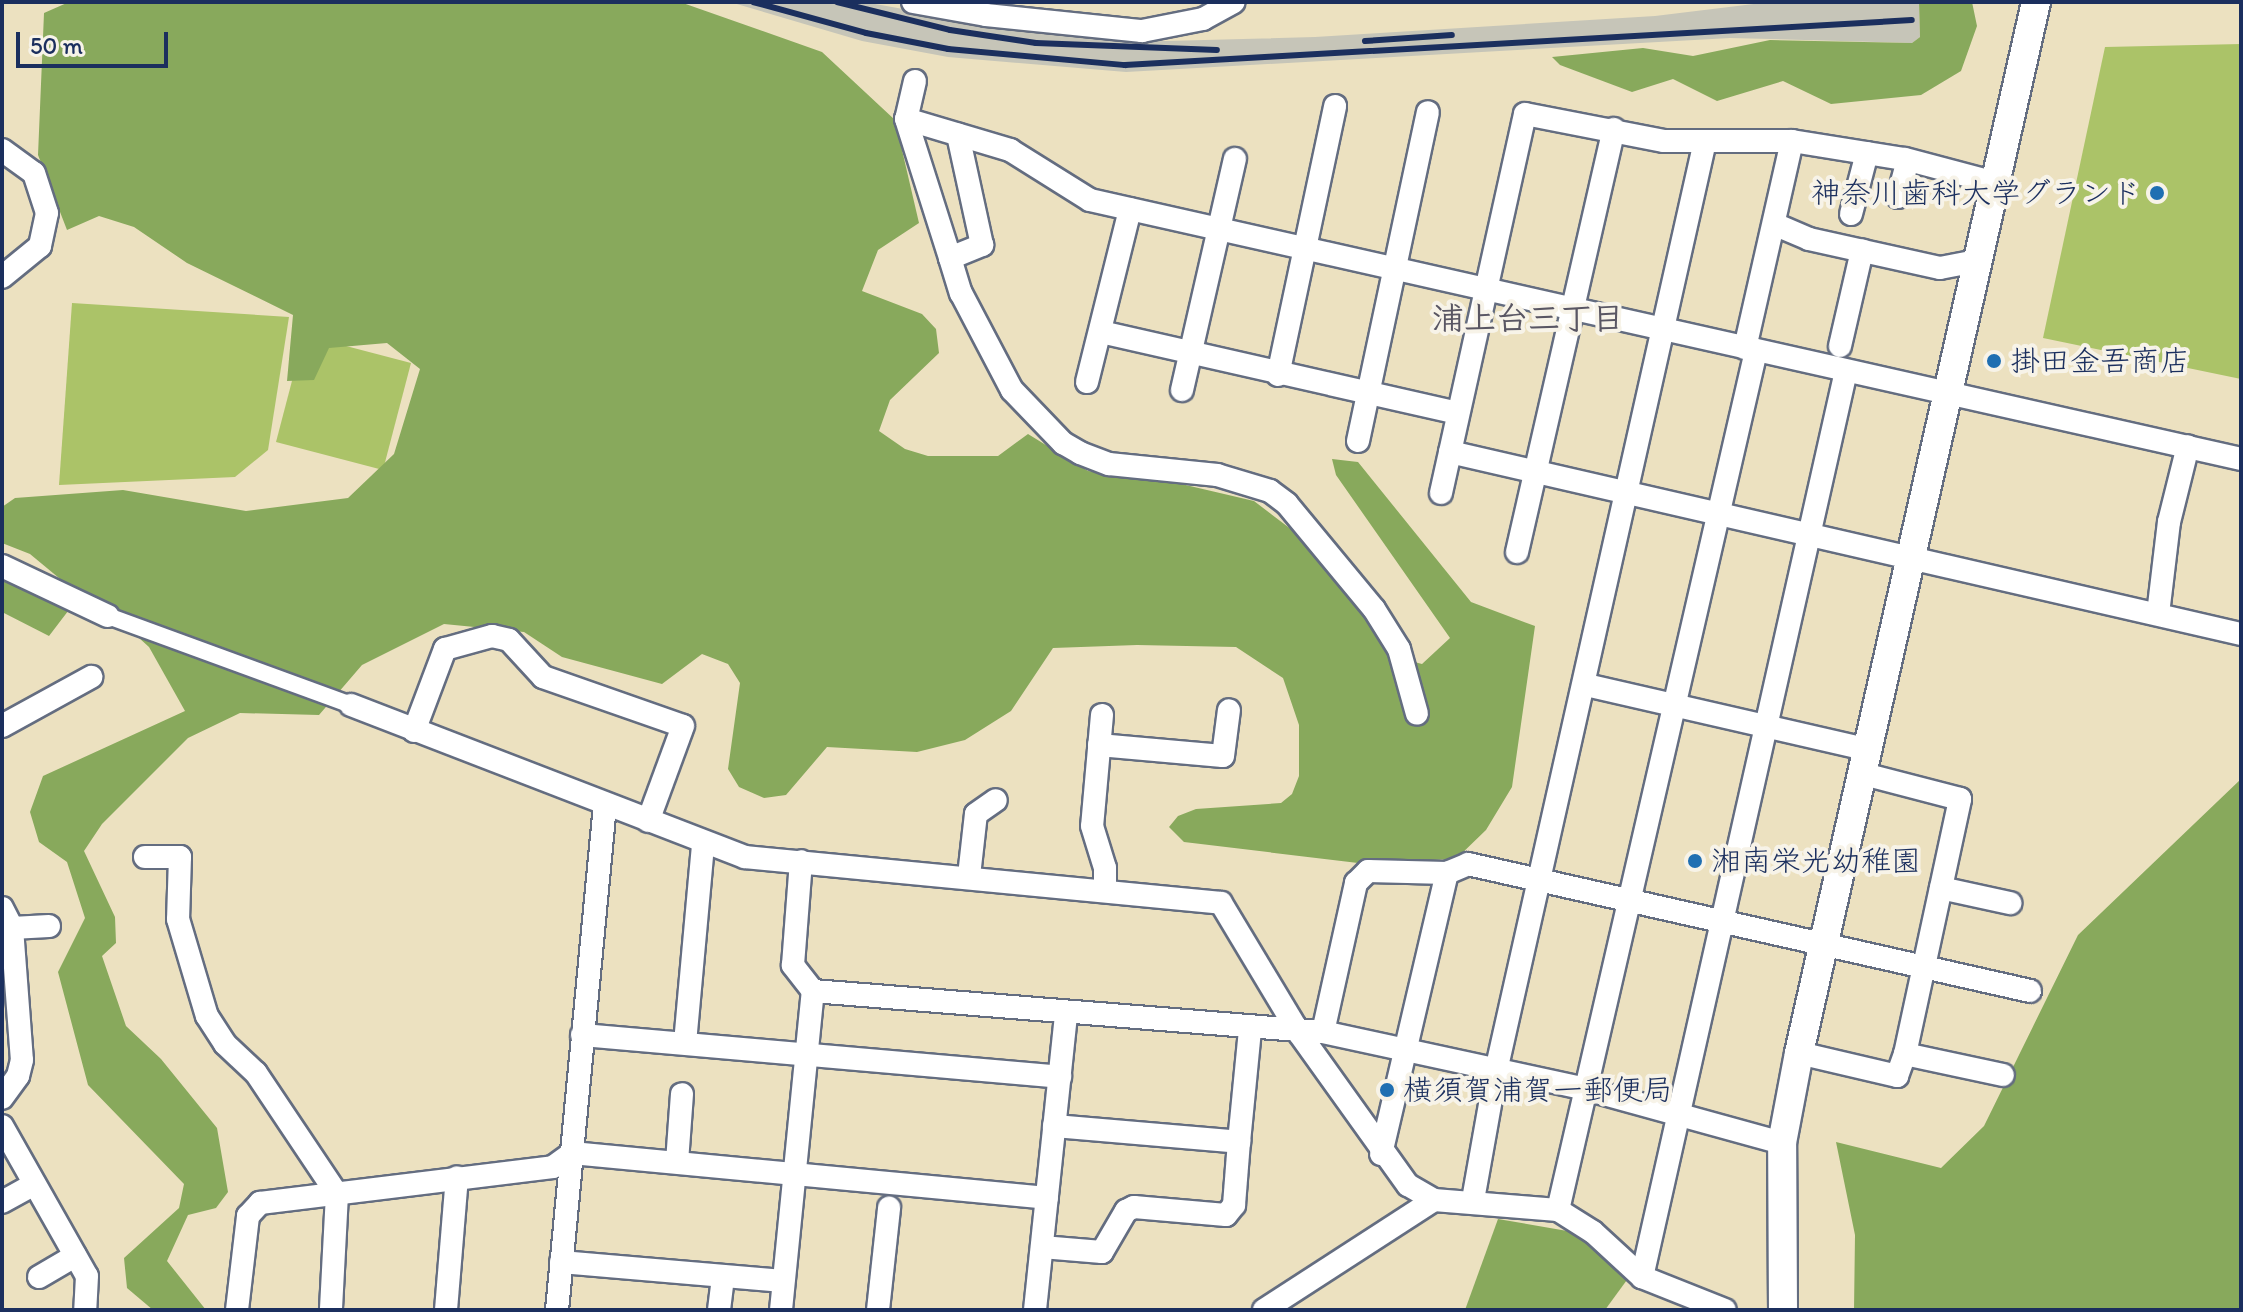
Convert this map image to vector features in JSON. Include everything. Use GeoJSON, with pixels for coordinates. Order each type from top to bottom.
{"type":"FeatureCollection","features":[{"type":"Feature","properties":{"kind":"street"},"geometry":{"type":"LineString","coordinates":[[926,3],[1142,31],[1203,19],[1234,2]]}},
{"type":"Feature","properties":{"kind":"street"},"geometry":{"type":"LineString","coordinates":[[1783,1310],[1782,1143],[1799,1053],[2036,2]]}},
{"type":"Feature","properties":{"kind":"street"},"geometry":{"type":"LineString","coordinates":[[915,81],[906,119],[961,293],[1012,390],[1063,443],[1109,464],[1248,483],[1287,504],[1374,609],[1399,649],[1417,714]]}},
{"type":"Feature","properties":{"kind":"street"},"geometry":{"type":"LineString","coordinates":[[1278,375],[1335,106]]}},
{"type":"Feature","properties":{"kind":"street"},"geometry":{"type":"LineString","coordinates":[[1358,441],[1428,112]]}},
{"type":"Feature","properties":{"kind":"street"},"geometry":{"type":"LineString","coordinates":[[1441,493],[1525,114],[1664,141],[1792,141],[1908,160],[1996,183]]}},
{"type":"Feature","properties":{"kind":"street"},"geometry":{"type":"LineString","coordinates":[[906,119],[1010,150],[1090,200],[2241,459]]}},
{"type":"Feature","properties":{"kind":"street"},"geometry":{"type":"LineString","coordinates":[[1517,552],[1614,129]]}},
{"type":"Feature","properties":{"kind":"street"},"geometry":{"type":"LineString","coordinates":[[950,258],[982,245],[958,135]]}},
{"type":"Feature","properties":{"kind":"street"},"geometry":{"type":"LineString","coordinates":[[1473,1200],[1496,1071],[1586,685],[1705,141]]}},
{"type":"Feature","properties":{"kind":"street"},"geometry":{"type":"LineString","coordinates":[[1558,1210],[1721,513],[1792,141]]}},
{"type":"Feature","properties":{"kind":"street"},"geometry":{"type":"LineString","coordinates":[[2,150],[34,173],[47,213],[40,246],[2,277]]}},
{"type":"Feature","properties":{"kind":"street"},"geometry":{"type":"LineString","coordinates":[[1851,214],[1867,153]]}},
{"type":"Feature","properties":{"kind":"street"},"geometry":{"type":"LineString","coordinates":[[1182,390],[1235,159]]}},
{"type":"Feature","properties":{"kind":"street"},"geometry":{"type":"LineString","coordinates":[[1898,197],[1908,160]]}},
{"type":"Feature","properties":{"kind":"street"},"geometry":{"type":"LineString","coordinates":[[1087,382],[1130,209]]}},
{"type":"Feature","properties":{"kind":"street"},"geometry":{"type":"LineString","coordinates":[[1774,224],[1809,239],[1940,268],[1976,261]]}},
{"type":"Feature","properties":{"kind":"street"},"geometry":{"type":"LineString","coordinates":[[1840,346],[1862,251]]}},
{"type":"Feature","properties":{"kind":"street"},"geometry":{"type":"LineString","coordinates":[[1101,332],[1278,375],[1458,413]]}},
{"type":"Feature","properties":{"kind":"street"},"geometry":{"type":"LineString","coordinates":[[1642,1277],[1846,371]]}},
{"type":"Feature","properties":{"kind":"street"},"geometry":{"type":"LineString","coordinates":[[2158,614],[2169,522],[2188,446]]}},
{"type":"Feature","properties":{"kind":"street"},"geometry":{"type":"LineString","coordinates":[[1450,452],[1913,556],[2241,634]]}},
{"type":"Feature","properties":{"kind":"street"},"geometry":{"type":"LineString","coordinates":[[2,566],[108,616],[351,705],[703,844],[745,857],[1105,889],[1221,903],[1299,1033],[1381,1154],[1408,1185],[1434,1200],[1473,1200],[1558,1210],[1593,1232],[1642,1277],[1725,1310]]}},
{"type":"Feature","properties":{"kind":"street"},"geometry":{"type":"LineString","coordinates":[[414,731],[445,649],[492,636],[509,640],[543,677],[683,726],[648,821]]}},
{"type":"Feature","properties":{"kind":"street"},"geometry":{"type":"LineString","coordinates":[[2,726],[91,677]]}},
{"type":"Feature","properties":{"kind":"street"},"geometry":{"type":"LineString","coordinates":[[1586,685],[1766,726],[1960,799],[1905,1054],[1897,1076],[1799,1053]]}},
{"type":"Feature","properties":{"kind":"street"},"geometry":{"type":"LineString","coordinates":[[1099,745],[1223,756],[1229,710]]}},
{"type":"Feature","properties":{"kind":"street"},"geometry":{"type":"LineString","coordinates":[[1102,715],[1092,826],[1105,868],[1105,889]]}},
{"type":"Feature","properties":{"kind":"street"},"geometry":{"type":"LineString","coordinates":[[969,876],[976,814],[996,800]]}},
{"type":"Feature","properties":{"kind":"street"},"geometry":{"type":"LineString","coordinates":[[557,1310],[605,805]]}},
{"type":"Feature","properties":{"kind":"street"},"geometry":{"type":"LineString","coordinates":[[685,1043],[703,844]]}},
{"type":"Feature","properties":{"kind":"street"},"geometry":{"type":"LineString","coordinates":[[145,857],[180,857],[178,919],[207,1016],[225,1044],[256,1073],[337,1194],[331,1310]]}},
{"type":"Feature","properties":{"kind":"street"},"geometry":{"type":"LineString","coordinates":[[781,1310],[813,991],[793,965],[801,861]]}},
{"type":"Feature","properties":{"kind":"street"},"geometry":{"type":"LineString","coordinates":[[1323,1032],[1356,883],[1368,871],[1447,873],[1468,864],[2030,991]]}},
{"type":"Feature","properties":{"kind":"street"},"geometry":{"type":"LineString","coordinates":[[1381,1154],[1447,873]]}},
{"type":"Feature","properties":{"kind":"street"},"geometry":{"type":"LineString","coordinates":[[1941,888],[2010,903]]}},
{"type":"Feature","properties":{"kind":"street"},"geometry":{"type":"LineString","coordinates":[[2,908],[12,928],[22,1060],[18,1076],[2,1098]]}},
{"type":"Feature","properties":{"kind":"street"},"geometry":{"type":"LineString","coordinates":[[12,928],[49,926]]}},
{"type":"Feature","properties":{"kind":"street"},"geometry":{"type":"LineString","coordinates":[[813,991],[1299,1033],[1323,1032],[1586,1089],[1782,1143]]}},
{"type":"Feature","properties":{"kind":"street"},"geometry":{"type":"LineString","coordinates":[[1035,1310],[1066,1013]]}},
{"type":"Feature","properties":{"kind":"street"},"geometry":{"type":"LineString","coordinates":[[1042,1247],[1102,1252],[1126,1211],[1134,1207],[1226,1215],[1234,1205],[1250,1029]]}},
{"type":"Feature","properties":{"kind":"street"},"geometry":{"type":"LineString","coordinates":[[582,1035],[1060,1077]]}},
{"type":"Feature","properties":{"kind":"street"},"geometry":{"type":"LineString","coordinates":[[1905,1054],[2003,1075]]}},
{"type":"Feature","properties":{"kind":"street"},"geometry":{"type":"LineString","coordinates":[[677,1162],[682,1094]]}},
{"type":"Feature","properties":{"kind":"street"},"geometry":{"type":"LineString","coordinates":[[2,1126],[87,1276],[85,1310]]}},
{"type":"Feature","properties":{"kind":"street"},"geometry":{"type":"LineString","coordinates":[[1054,1126],[1239,1142]]}},
{"type":"Feature","properties":{"kind":"street"},"geometry":{"type":"LineString","coordinates":[[237,1310],[248,1216],[260,1203],[553,1167],[572,1153],[795,1171],[1047,1198]]}},
{"type":"Feature","properties":{"kind":"street"},"geometry":{"type":"LineString","coordinates":[[446,1310],[457,1177]]}},
{"type":"Feature","properties":{"kind":"street"},"geometry":{"type":"LineString","coordinates":[[2,1202],[34,1184]]}},
{"type":"Feature","properties":{"kind":"street"},"geometry":{"type":"LineString","coordinates":[[1264,1310],[1434,1200]]}},
{"type":"Feature","properties":{"kind":"street"},"geometry":{"type":"LineString","coordinates":[[878,1310],[889,1208]]}},
{"type":"Feature","properties":{"kind":"street"},"geometry":{"type":"LineString","coordinates":[[39,1277],[75,1256]]}},
{"type":"Feature","properties":{"kind":"street"},"geometry":{"type":"LineString","coordinates":[[561,1262],[783,1281]]}},
{"type":"Feature","properties":{"kind":"street"},"geometry":{"type":"LineString","coordinates":[[719,1310],[723,1276]]}},
{"type":"Feature","properties":{"kind":"shaded area"},"geometry":{"type":"Polygon","coordinates":[[[730,2],[864,2],[1037,33],[1127,42],[1315,37],[1655,16],[1770,2],[1919,2],[1920,37],[1912,43],[1730,38],[1126,72],[948,57],[862,41],[730,2]]]}},
{"type":"Feature","properties":{"kind":"green space"},"geometry":{"type":"Polygon","coordinates":[[[69,2],[680,2],[822,52],[895,120],[919,223],[878,250],[862,291],[922,314],[936,329],[939,353],[890,400],[879,431],[905,449],[928,456],[998,456],[1028,434],[1088,471],[1160,479],[1254,501],[1296,533],[1399,658],[1422,664],[1450,638],[1336,475],[1332,459],[1358,462],[1471,602],[1535,626],[1512,787],[1486,830],[1456,859],[1358,863],[1184,842],[1169,827],[1178,816],[1196,809],[1281,803],[1292,794],[1299,776],[1299,725],[1283,678],[1236,647],[1137,645],[1053,648],[1011,711],[965,740],[917,752],[827,747],[786,795],[764,798],[739,787],[728,769],[740,683],[728,664],[702,654],[662,684],[562,657],[524,632],[444,624],[362,665],[319,715],[240,713],[188,738],[102,824],[84,851],[115,917],[116,943],[102,956],[126,1026],[161,1059],[217,1128],[228,1192],[216,1208],[188,1215],[167,1261],[206,1310],[153,1310],[127,1288],[124,1258],[179,1208],[184,1184],[88,1085],[58,972],[85,918],[67,862],[39,842],[30,812],[43,776],[185,711],[149,647],[107,609],[78,598],[49,636],[2,612],[2,580],[58,602],[65,583],[30,554],[2,543],[2,507],[15,498],[123,490],[246,511],[348,498],[394,454],[420,369],[387,343],[329,348],[314,380],[287,381],[293,315],[187,263],[134,227],[99,216],[67,230],[38,155],[44,13],[69,2]]]}},
{"type":"Feature","properties":{"kind":"green space"},"geometry":{"type":"Polygon","coordinates":[[[1919,2],[1972,2],[1977,26],[1961,71],[1921,95],[1831,104],[1783,81],[1717,101],[1673,79],[1632,92],[1560,65],[1552,57],[1643,48],[1693,56],[1770,40],[1912,43],[1920,37],[1919,2]]]}},
{"type":"Feature","properties":{"kind":"green space","name":"神奈川歯科大学グランド"},"geometry":{"type":"Polygon","coordinates":[[[2241,44],[2241,379],[2043,338],[2105,47],[2241,44]]]}},
{"type":"Feature","properties":{"kind":"green space"},"geometry":{"type":"Polygon","coordinates":[[[72,303],[289,317],[268,450],[235,477],[59,485],[72,303]]]}},
{"type":"Feature","properties":{"kind":"green space"},"geometry":{"type":"Polygon","coordinates":[[[304,335],[411,363],[383,470],[276,442],[304,335]]]}},
{"type":"Feature","properties":{"kind":"green space"},"geometry":{"type":"Polygon","coordinates":[[[2241,779],[2241,1310],[1854,1310],[1855,1235],[1836,1142],[1941,1168],[1984,1126],[2078,935],[2241,779]]]}},
{"type":"Feature","properties":{"kind":"green space"},"geometry":{"type":"Polygon","coordinates":[[[1498,1219],[1573,1232],[1632,1273],[1605,1310],[1465,1310],[1498,1219]]]}},
{"type":"Feature","properties":{"kind":"railway"},"geometry":{"type":"LineString","coordinates":[[753,2],[866,33],[948,49],[1125,65],[1912,20]]}},
{"type":"Feature","properties":{"kind":"railway"},"geometry":{"type":"LineString","coordinates":[[837,2],[950,30],[1036,43],[1217,50]]}},
{"type":"Feature","properties":{"kind":"railway"},"geometry":{"type":"LineString","coordinates":[[1365,41],[1452,35]]}},
{"type":"Feature","properties":{"kind":"place","name":"神奈川歯科大学グランド"},"geometry":{"type":"Point","coordinates":[2157,193]}},
{"type":"Feature","properties":{"kind":"place","name":"掛田金吾商店"},"geometry":{"type":"Point","coordinates":[1994,361]}},
{"type":"Feature","properties":{"kind":"place","name":"湘南栄光幼稚園"},"geometry":{"type":"Point","coordinates":[1695,861]}},
{"type":"Feature","properties":{"kind":"place","name":"横須賀浦賀一郵便局"},"geometry":{"type":"Point","coordinates":[1387,1090]}},
{"type":"Feature","properties":{"kind":"district","name":"浦上台三丁目"},"geometry":{"type":"Point","coordinates":[1528,318]}}]}
